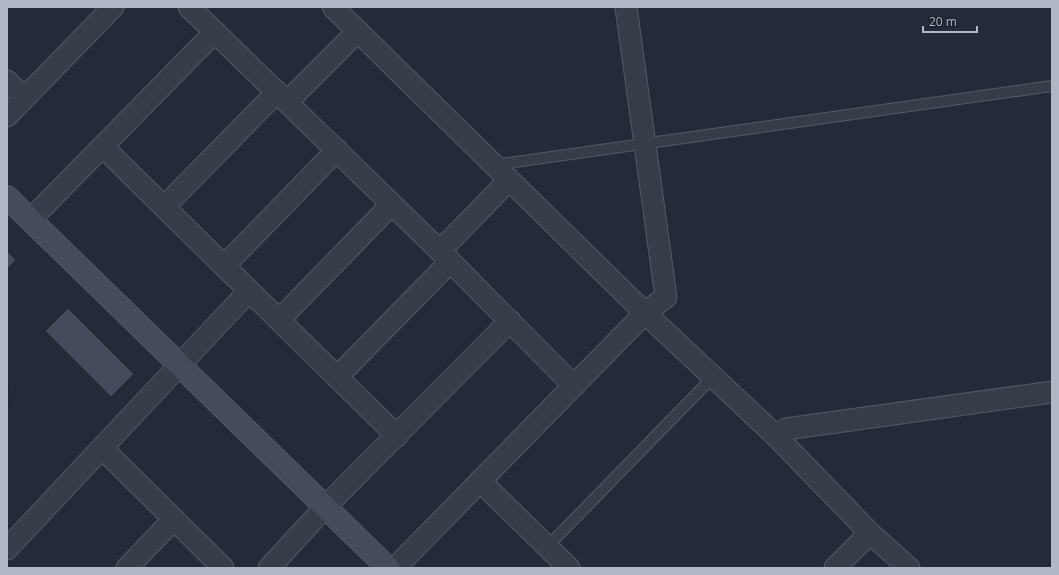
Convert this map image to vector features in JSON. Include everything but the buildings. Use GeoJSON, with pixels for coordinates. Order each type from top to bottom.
{"type":"FeatureCollection","features":[{"type":"Feature","properties":{"kind":"street"},"geometry":{"type":"LineString","coordinates":[[7,116],[113,7]]}},
{"type":"Feature","properties":{"kind":"street"},"geometry":{"type":"LineString","coordinates":[[189,7],[337,150],[574,386]]}},
{"type":"Feature","properties":{"kind":"street"},"geometry":{"type":"LineString","coordinates":[[333,7],[645,313],[775,435],[870,532],[909,568]]}},
{"type":"Feature","properties":{"kind":"street"},"geometry":{"type":"LineString","coordinates":[[395,568],[645,313],[666,297],[626,7]]}},
{"type":"Feature","properties":{"kind":"street"},"geometry":{"type":"LineString","coordinates":[[164,207],[282,97],[358,31]]}},
{"type":"Feature","properties":{"kind":"street"},"geometry":{"type":"LineString","coordinates":[[30,219],[103,147],[215,32]]}},
{"type":"Feature","properties":{"kind":"street"},"geometry":{"type":"LineString","coordinates":[[7,82],[24,98]]}},
{"type":"Feature","properties":{"kind":"street"},"geometry":{"type":"LineString","coordinates":[[103,147],[397,436]]}},
{"type":"Feature","properties":{"kind":"street"},"geometry":{"type":"LineString","coordinates":[[224,266],[337,150]]}},
{"type":"Feature","properties":{"kind":"street"},"geometry":{"type":"LineString","coordinates":[[337,377],[445,257],[509,180]]}},
{"type":"Feature","properties":{"kind":"street"},"geometry":{"type":"LineString","coordinates":[[7,196],[388,568]]}},
{"type":"Feature","properties":{"kind":"street"},"geometry":{"type":"LineString","coordinates":[[279,320],[391,204]]}},
{"type":"Feature","properties":{"kind":"street"},"geometry":{"type":"LineString","coordinates":[[7,549],[249,291]]}},
{"type":"Feature","properties":{"kind":"street"},"geometry":{"type":"LineString","coordinates":[[269,568],[326,506],[510,321]]}},
{"type":"Feature","properties":{"kind":"street"},"geometry":{"type":"LineString","coordinates":[[775,435],[786,429],[1052,392]]}},
{"type":"Feature","properties":{"kind":"street"},"geometry":{"type":"LineString","coordinates":[[102,448],[223,568]]}},
{"type":"Feature","properties":{"kind":"street"},"geometry":{"type":"LineString","coordinates":[[480,481],[569,568]]}},
{"type":"Feature","properties":{"kind":"street"},"geometry":{"type":"LineString","coordinates":[[127,568],[174,519]]}},
{"type":"Feature","properties":{"kind":"street"},"geometry":{"type":"LineString","coordinates":[[835,568],[870,532]]}},
{"type":"Feature","properties":{"kind":"lane"},"geometry":{"type":"LineString","coordinates":[[494,165],[645,145],[1052,86]]}},
{"type":"Feature","properties":{"kind":"lane"},"geometry":{"type":"LineString","coordinates":[[547,547],[713,377]]}}]}
